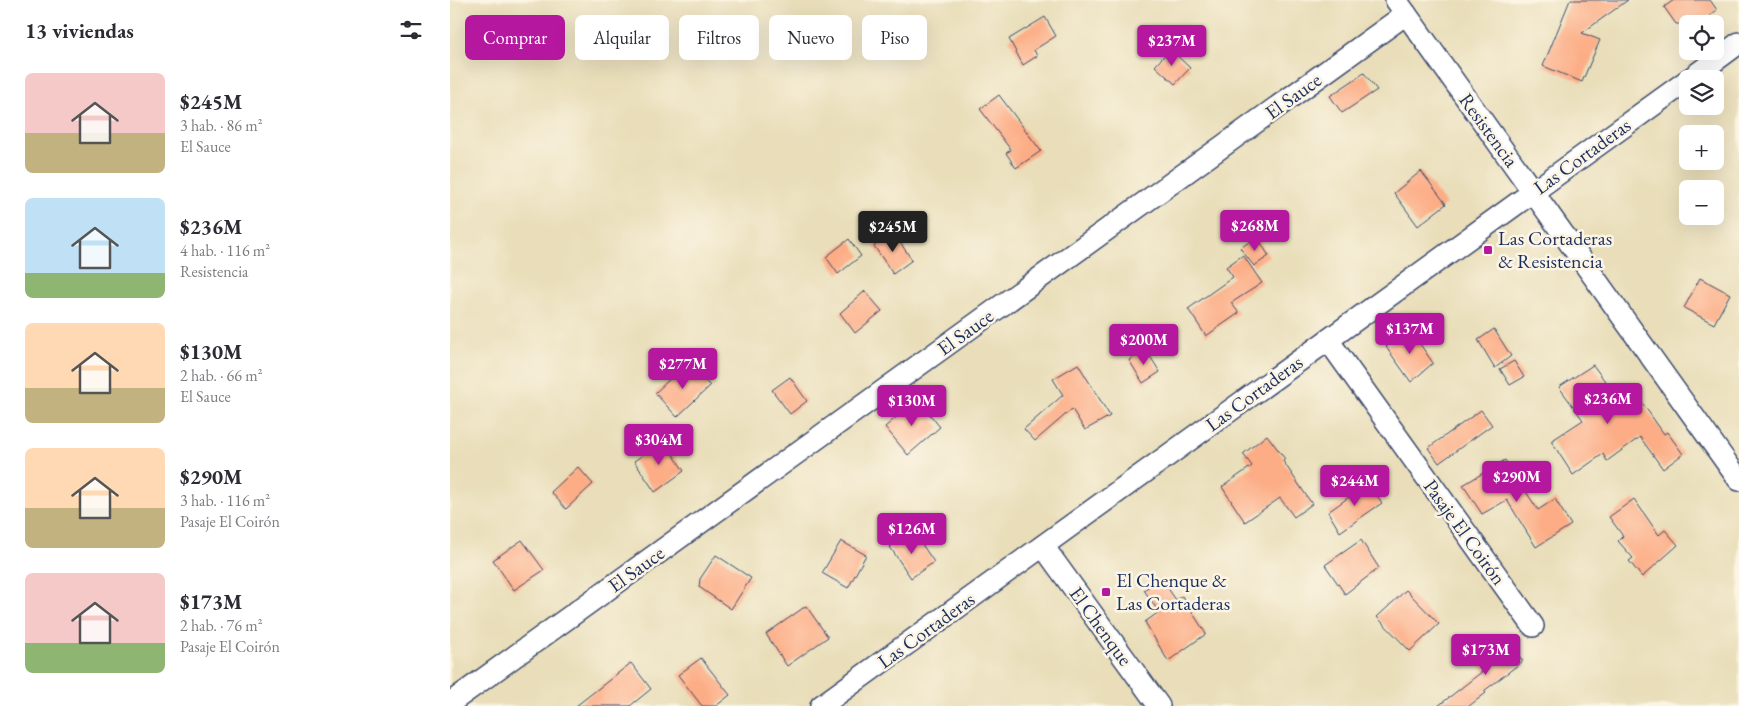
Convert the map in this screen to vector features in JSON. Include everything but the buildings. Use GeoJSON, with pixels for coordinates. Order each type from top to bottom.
{"type":"FeatureCollection","features":[{"type":"Feature","properties":{"kind":"street","name":"Resistencia"},"geometry":{"type":"LineString","coordinates":[[1401,7],[1739,480]]}},
{"type":"Feature","properties":{"kind":"street","name":"El Sauce"},"geometry":{"type":"LineString","coordinates":[[450,703],[1401,7]]}},
{"type":"Feature","properties":{"kind":"street","name":"Las Cortaderas"},"geometry":{"type":"LineString","coordinates":[[1703,70],[1739,43]]}},
{"type":"Feature","properties":{"kind":"street","name":"Las Cortaderas"},"geometry":{"type":"LineString","coordinates":[[820,706],[1679,87]]}},
{"type":"Feature","properties":{"kind":"street","name":"Pasaje El Coirón"},"geometry":{"type":"LineString","coordinates":[[1328,340],[1533,626]]}},
{"type":"Feature","properties":{"kind":"street","name":"El Chenque"},"geometry":{"type":"LineString","coordinates":[[1043,546],[1159,706]]}},
{"type":"Feature","properties":{"kind":"place","name":"Las Cortaderas & Resistencia"},"geometry":{"type":"Point","coordinates":[1488,250]}},
{"type":"Feature","properties":{"kind":"place","name":"El Chenque & Las Cortaderas"},"geometry":{"type":"Point","coordinates":[1106,592]}}]}
